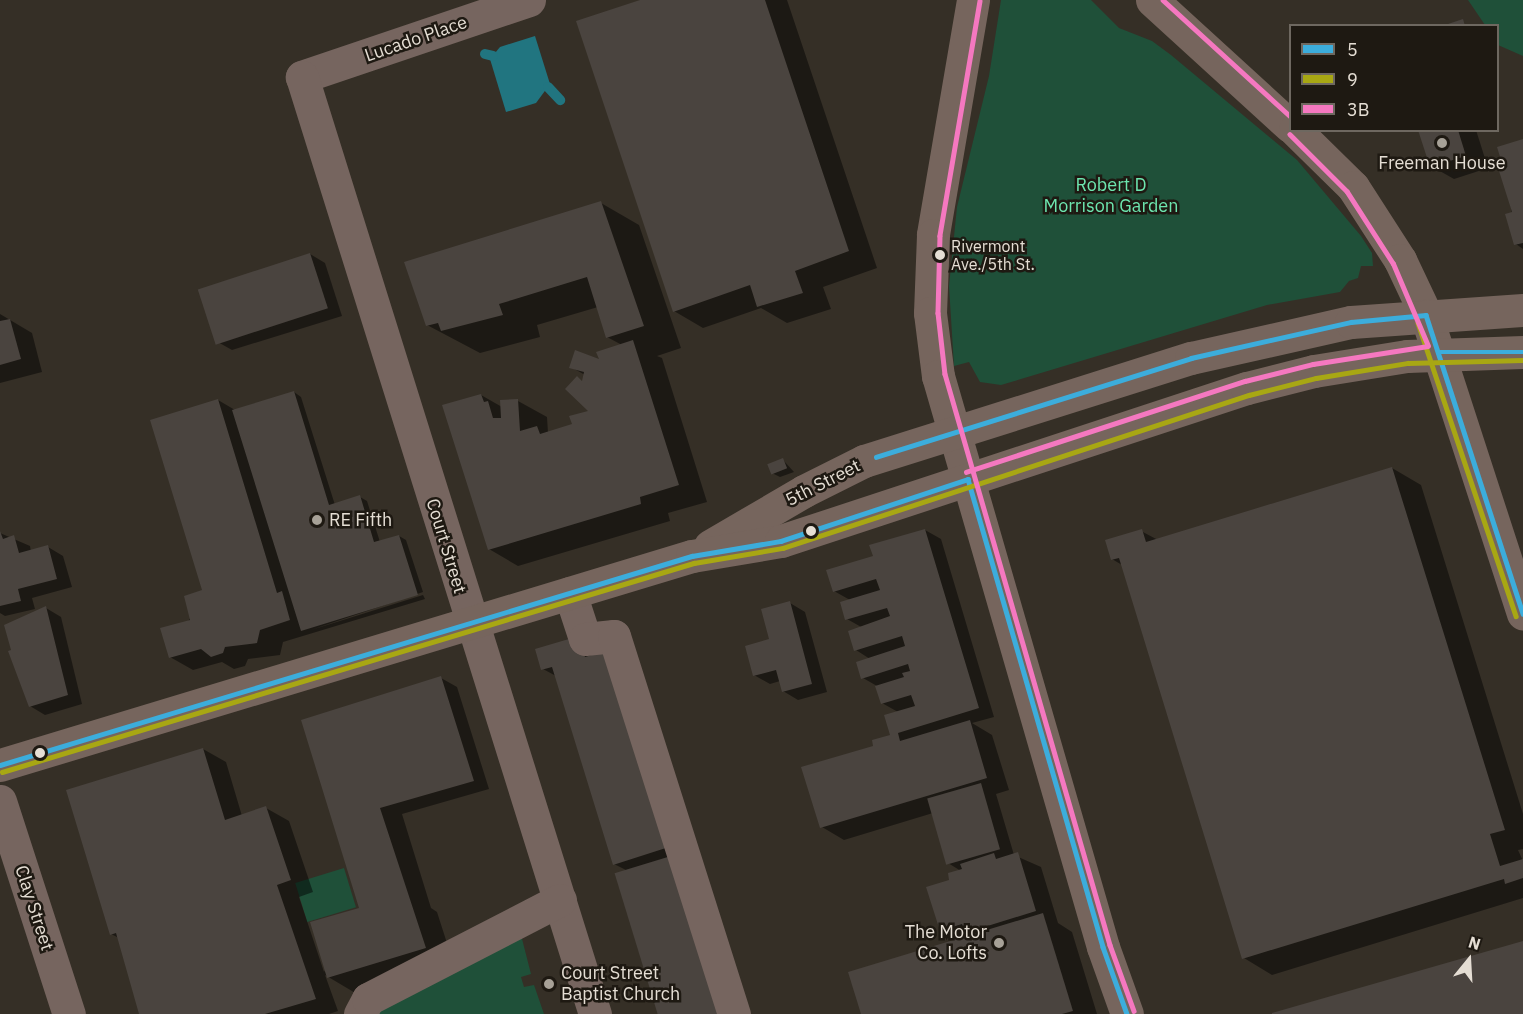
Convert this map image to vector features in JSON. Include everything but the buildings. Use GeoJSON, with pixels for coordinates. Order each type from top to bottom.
{"type":"FeatureCollection","features":[{"type":"Feature","properties":{"kind":"main road"},"geometry":{"type":"LineString","coordinates":[[973,0],[933,235],[930,313],[938,376],[1103,948],[1127,1014]]}},
{"type":"Feature","properties":{"kind":"main road"},"geometry":{"type":"LineString","coordinates":[[1133,0],[1160,9],[1289,125]]}},
{"type":"Feature","properties":{"kind":"main road"},"geometry":{"type":"LineString","coordinates":[[1297,132],[1353,187],[1400,260],[1426,315],[1523,615]]}},
{"type":"Feature","properties":{"kind":"main road","name":"5th Street"},"geometry":{"type":"LineString","coordinates":[[692,556],[804,491],[864,461],[1191,358],[1280,336],[1351,322],[1523,310]]}},
{"type":"Feature","properties":{"kind":"main road","name":"5th Street"},"geometry":{"type":"LineString","coordinates":[[0,765],[692,556],[780,541],[1247,388],[1314,371],[1439,352],[1523,352]]}},
{"type":"Feature","properties":{"kind":"street","name":"Lucado Place"},"geometry":{"type":"LineString","coordinates":[[302,77],[529,0]]}},
{"type":"Feature","properties":{"kind":"street","name":"Court Street"},"geometry":{"type":"LineString","coordinates":[[302,77],[595,1014]]}},
{"type":"Feature","properties":{"kind":"street"},"geometry":{"type":"LineString","coordinates":[[570,593],[585,639],[614,636],[734,1014]]}},
{"type":"Feature","properties":{"kind":"street","name":"Clay Street"},"geometry":{"type":"LineString","coordinates":[[0,801],[69,1014]]}},
{"type":"Feature","properties":{"kind":"street"},"geometry":{"type":"LineString","coordinates":[[360,1014],[368,999],[560,900]]}},
{"type":"Feature","properties":{"kind":"green space","name":"Robert D Morrison Garden"},"geometry":{"type":"Polygon","coordinates":[[[1001,0],[1091,0],[1119,28],[1152,41],[1297,160],[1361,236],[1372,253],[1373,266],[1361,266],[1358,278],[1349,281],[1340,292],[1267,305],[1001,385],[980,382],[969,362],[954,366],[949,286],[957,207],[989,76],[1001,0]]]}},
{"type":"Feature","properties":{"kind":"green space"},"geometry":{"type":"Polygon","coordinates":[[[1468,0],[1523,0],[1523,56],[1499,45],[1499,24],[1484,24],[1468,0]]]}},
{"type":"Feature","properties":{"kind":"green space"},"geometry":{"type":"Polygon","coordinates":[[[344,868],[356,907],[307,922],[295,883],[344,868]]]}},
{"type":"Feature","properties":{"kind":"green space"},"geometry":{"type":"Polygon","coordinates":[[[520,931],[531,974],[521,977],[524,987],[534,985],[544,1014],[357,1014],[520,931]]]}},
{"type":"Feature","properties":{"kind":"water"},"geometry":{"type":"Polygon","coordinates":[[[535,36],[550,84],[536,103],[506,112],[490,59],[500,47],[535,36]]]}},
{"type":"Feature","properties":{"kind":"waterway"},"geometry":{"type":"LineString","coordinates":[[485,54],[493,56]]}},
{"type":"Feature","properties":{"kind":"waterway"},"geometry":{"type":"LineString","coordinates":[[548,87],[560,100]]}},
{"type":"Feature","properties":{"kind":"transit line","name":"3B"},"geometry":{"type":"LineString","coordinates":[[1163,0],[1289,115]]}},
{"type":"Feature","properties":{"kind":"transit line","name":"3B"},"geometry":{"type":"LineString","coordinates":[[980,1],[940,236],[938,313],[945,374],[1110,945],[1134,1011]]}},
{"type":"Feature","properties":{"kind":"transit line","name":"3B"},"geometry":{"type":"LineString","coordinates":[[966,472],[1245,381],[1313,364],[1428,346],[1393,264],[1347,192],[1290,135]]}},
{"type":"Feature","properties":{"kind":"transit line","name":"5"},"geometry":{"type":"LineString","coordinates":[[876,457],[1191,358],[1351,322],[1426,315],[1523,614]]}},
{"type":"Feature","properties":{"kind":"transit line","name":"9"},"geometry":{"type":"LineString","coordinates":[[1418,323],[1516,616]]}},
{"type":"Feature","properties":{"kind":"transit line","name":"5"},"geometry":{"type":"LineString","coordinates":[[1439,352],[1523,352]]}},
{"type":"Feature","properties":{"kind":"transit line","name":"9"},"geometry":{"type":"LineString","coordinates":[[2,772],[694,563],[783,548],[1249,395],[1316,378],[1408,363],[1523,360]]}},
{"type":"Feature","properties":{"kind":"transit line","name":"5"},"geometry":{"type":"LineString","coordinates":[[0,765],[692,556],[781,541],[968,479],[1103,947],[1127,1014]]}},
{"type":"Feature","properties":{"kind":"place","name":"Freeman House"},"geometry":{"type":"Point","coordinates":[1442,143]}},
{"type":"Feature","properties":{"kind":"place","name":"Rivermont Ave./5th St."},"geometry":{"type":"Point","coordinates":[940,255]}},
{"type":"Feature","properties":{"kind":"place","name":"RE Fifth"},"geometry":{"type":"Point","coordinates":[317,520]}},
{"type":"Feature","properties":{"kind":"place","name":"The Motor Co. Lofts"},"geometry":{"type":"Point","coordinates":[999,943]}},
{"type":"Feature","properties":{"kind":"place","name":"Court Street Baptist Church"},"geometry":{"type":"Point","coordinates":[549,984]}}]}
